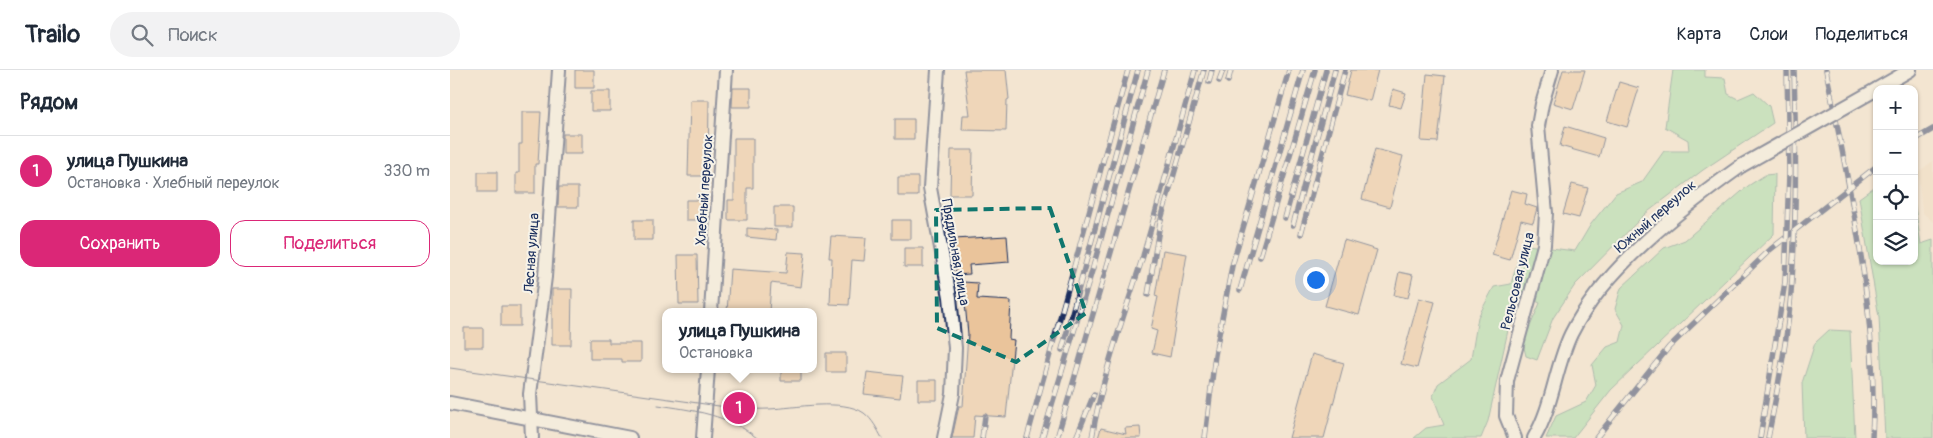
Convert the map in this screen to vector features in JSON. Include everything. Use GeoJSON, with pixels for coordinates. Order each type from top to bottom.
{"type":"FeatureCollection","features":[{"type":"Feature","properties":{"kind":"street","name":"Лесная улица"},"geometry":{"type":"LineString","coordinates":[[532,438],[530,394],[545,277],[559,70]]}},
{"type":"Feature","properties":{"kind":"street","name":"Хлебный переулок"},"geometry":{"type":"LineString","coordinates":[[711,308],[726,70]]}},
{"type":"Feature","properties":{"kind":"street","name":"Прядильная улица"},"geometry":{"type":"LineString","coordinates":[[938,70],[930,188],[950,297],[955,348],[954,394],[944,438]]}},
{"type":"Feature","properties":{"kind":"street","name":"Рельсовая улица"},"geometry":{"type":"LineString","coordinates":[[1515,438],[1506,416],[1507,381],[1544,245],[1546,213],[1538,126],[1540,109],[1552,70]]}},
{"type":"Feature","properties":{"kind":"street","name":"Южный переулок"},"geometry":{"type":"LineString","coordinates":[[1884,85],[1910,70]]}},
{"type":"Feature","properties":{"kind":"street","name":"Южный переулок"},"geometry":{"type":"LineString","coordinates":[[1534,438],[1549,404],[1570,337],[1580,318],[1617,270],[1658,230],[1702,194],[1741,166],[1873,91]]}},
{"type":"Feature","properties":{"kind":"street"},"geometry":{"type":"LineString","coordinates":[[703,438],[708,373]]}},
{"type":"Feature","properties":{"kind":"street"},"geometry":{"type":"LineString","coordinates":[[450,403],[630,438]]}},
{"type":"Feature","properties":{"kind":"highlighted area"},"geometry":{"type":"Polygon","coordinates":[[[1050,208],[1086,313],[1016,362],[937,328],[936,210],[1050,208]]]}},
{"type":"Feature","properties":{"kind":"shaded area"},"geometry":{"type":"Polygon","coordinates":[[[1933,161],[1933,222],[1922,212],[1918,172],[1933,161]]]}},
{"type":"Feature","properties":{"kind":"green space"},"geometry":{"type":"Polygon","coordinates":[[[1673,70],[1705,70],[1705,77],[1725,78],[1728,94],[1738,99],[1754,92],[1769,106],[1773,123],[1703,170],[1645,214],[1575,285],[1553,318],[1537,360],[1526,356],[1523,343],[1540,303],[1525,296],[1514,303],[1488,421],[1481,438],[1414,438],[1426,428],[1444,425],[1433,396],[1438,384],[1471,359],[1478,317],[1494,287],[1511,284],[1520,253],[1527,245],[1575,251],[1591,224],[1616,193],[1642,182],[1664,151],[1689,151],[1688,140],[1665,127],[1673,70]]]}},
{"type":"Feature","properties":{"kind":"green space"},"geometry":{"type":"Polygon","coordinates":[[[1775,174],[1774,234],[1611,390],[1573,438],[1546,438],[1556,416],[1586,402],[1596,385],[1592,365],[1607,347],[1620,342],[1624,325],[1615,309],[1621,288],[1664,248],[1685,240],[1748,186],[1765,175],[1775,174]]]}},
{"type":"Feature","properties":{"kind":"green space"},"geometry":{"type":"Polygon","coordinates":[[[1873,188],[1873,265],[1918,265],[1918,226],[1921,244],[1933,240],[1933,438],[1885,438],[1879,317],[1859,198],[1873,188]]]}},
{"type":"Feature","properties":{"kind":"green space"},"geometry":{"type":"Polygon","coordinates":[[[1829,330],[1850,331],[1855,438],[1804,438],[1802,383],[1815,343],[1829,330]]]}},
{"type":"Feature","properties":{"kind":"building"},"geometry":{"type":"Polygon","coordinates":[[[575,70],[594,70],[594,88],[575,88],[575,70]]]}},
{"type":"Feature","properties":{"kind":"building"},"geometry":{"type":"Polygon","coordinates":[[[964,70],[1006,70],[1009,99],[1007,100],[1006,131],[962,130],[963,115],[970,115],[964,70]]]}},
{"type":"Feature","properties":{"kind":"building"},"geometry":{"type":"Polygon","coordinates":[[[1351,70],[1378,70],[1370,101],[1345,95],[1351,70]]]}},
{"type":"Feature","properties":{"kind":"building"},"geometry":{"type":"Polygon","coordinates":[[[1563,70],[1585,70],[1573,109],[1553,103],[1563,70]]]}},
{"type":"Feature","properties":{"kind":"building"},"geometry":{"type":"Polygon","coordinates":[[[1427,74],[1445,76],[1438,142],[1421,141],[1427,74]]]}},
{"type":"Feature","properties":{"kind":"building"},"geometry":{"type":"Polygon","coordinates":[[[1619,82],[1639,88],[1627,127],[1607,121],[1619,82]]]}},
{"type":"Feature","properties":{"kind":"building"},"geometry":{"type":"Polygon","coordinates":[[[733,88],[751,88],[751,107],[732,107],[733,88]]]}},
{"type":"Feature","properties":{"kind":"building"},"geometry":{"type":"Polygon","coordinates":[[[1393,89],[1406,93],[1401,108],[1389,105],[1393,89]]]}},
{"type":"Feature","properties":{"kind":"building"},"geometry":{"type":"Polygon","coordinates":[[[591,91],[610,91],[610,111],[591,111],[591,91]]]}},
{"type":"Feature","properties":{"kind":"building"},"geometry":{"type":"Polygon","coordinates":[[[690,100],[709,100],[708,176],[688,176],[690,100]]]}},
{"type":"Feature","properties":{"kind":"building"},"geometry":{"type":"Polygon","coordinates":[[[522,112],[541,112],[538,164],[535,164],[535,193],[516,193],[516,173],[519,173],[519,144],[522,144],[522,112]]]}},
{"type":"Feature","properties":{"kind":"building"},"geometry":{"type":"Polygon","coordinates":[[[895,119],[914,119],[914,139],[895,139],[895,119]]]}},
{"type":"Feature","properties":{"kind":"building"},"geometry":{"type":"Polygon","coordinates":[[[1565,126],[1604,138],[1599,157],[1560,146],[1565,126]]]}},
{"type":"Feature","properties":{"kind":"building"},"geometry":{"type":"Polygon","coordinates":[[[563,134],[582,134],[582,154],[563,154],[563,134]]]}},
{"type":"Feature","properties":{"kind":"building"},"geometry":{"type":"Polygon","coordinates":[[[734,138],[753,138],[753,188],[747,188],[747,220],[728,220],[728,200],[734,200],[734,138]]]}},
{"type":"Feature","properties":{"kind":"building"},"geometry":{"type":"Polygon","coordinates":[[[1375,149],[1403,156],[1390,207],[1362,199],[1375,149]]]}},
{"type":"Feature","properties":{"kind":"building"},"geometry":{"type":"Polygon","coordinates":[[[951,150],[973,150],[972,195],[950,195],[951,150]]]}},
{"type":"Feature","properties":{"kind":"building"},"geometry":{"type":"Polygon","coordinates":[[[478,172],[497,172],[497,192],[478,192],[478,172]]]}},
{"type":"Feature","properties":{"kind":"building"},"geometry":{"type":"Polygon","coordinates":[[[898,177],[918,177],[918,196],[898,196],[898,177]]]}},
{"type":"Feature","properties":{"kind":"building"},"geometry":{"type":"Polygon","coordinates":[[[1572,184],[1588,188],[1579,218],[1563,214],[1572,184]]]}},
{"type":"Feature","properties":{"kind":"building"},"geometry":{"type":"Polygon","coordinates":[[[559,187],[578,187],[578,207],[558,207],[559,187]]]}},
{"type":"Feature","properties":{"kind":"building"},"geometry":{"type":"Polygon","coordinates":[[[1511,190],[1527,194],[1525,204],[1537,208],[1533,223],[1521,220],[1510,260],[1492,255],[1511,190]]]}},
{"type":"Feature","properties":{"kind":"building"},"geometry":{"type":"Polygon","coordinates":[[[686,200],[705,200],[705,220],[686,220],[686,200]]]}},
{"type":"Feature","properties":{"kind":"building"},"geometry":{"type":"Polygon","coordinates":[[[774,207],[793,207],[793,227],[774,227],[774,207]]]}},
{"type":"Feature","properties":{"kind":"building"},"geometry":{"type":"Polygon","coordinates":[[[634,220],[653,220],[653,240],[634,240],[634,220]]]}},
{"type":"Feature","properties":{"kind":"building"},"geometry":{"type":"Polygon","coordinates":[[[892,220],[911,220],[911,239],[892,239],[892,220]]]}},
{"type":"Feature","properties":{"kind":"building"},"geometry":{"type":"Polygon","coordinates":[[[747,228],[777,230],[776,240],[747,237],[747,228]]]}},
{"type":"Feature","properties":{"kind":"building"},"geometry":{"type":"Polygon","coordinates":[[[831,236],[866,238],[864,261],[852,260],[849,305],[830,304],[832,258],[829,258],[831,236]]]}},
{"type":"Feature","properties":{"kind":"building"},"geometry":{"type":"Polygon","coordinates":[[[1007,236],[1009,262],[969,265],[970,274],[956,275],[954,239],[1007,236]]]}},
{"type":"Feature","properties":{"kind":"building"},"geometry":{"type":"Polygon","coordinates":[[[1344,240],[1377,250],[1359,315],[1325,306],[1344,240]]]}},
{"type":"Feature","properties":{"kind":"building"},"geometry":{"type":"Polygon","coordinates":[[[904,248],[923,248],[923,267],[904,267],[904,248]]]}},
{"type":"Feature","properties":{"kind":"building"},"geometry":{"type":"Polygon","coordinates":[[[1163,250],[1187,254],[1170,357],[1152,353],[1157,331],[1151,329],[1158,297],[1155,296],[1163,250]]]}},
{"type":"Feature","properties":{"kind":"building"},"geometry":{"type":"Polygon","coordinates":[[[788,252],[805,253],[801,287],[771,283],[769,308],[727,308],[730,269],[786,273],[788,252]]]}},
{"type":"Feature","properties":{"kind":"building"},"geometry":{"type":"Polygon","coordinates":[[[678,255],[697,255],[698,304],[679,304],[678,255]]]}},
{"type":"Feature","properties":{"kind":"building"},"geometry":{"type":"Polygon","coordinates":[[[1399,272],[1413,275],[1408,298],[1394,295],[1399,272]]]}},
{"type":"Feature","properties":{"kind":"building"},"geometry":{"type":"Polygon","coordinates":[[[963,282],[978,283],[977,299],[1011,301],[1009,339],[1014,340],[1006,417],[975,415],[973,438],[952,438],[959,406],[963,406],[968,334],[963,282]]]}},
{"type":"Feature","properties":{"kind":"building"},"geometry":{"type":"Polygon","coordinates":[[[552,289],[572,289],[571,345],[552,345],[552,289]]]}},
{"type":"Feature","properties":{"kind":"building"},"geometry":{"type":"Polygon","coordinates":[[[1419,298],[1435,302],[1417,368],[1401,364],[1419,298]]]}},
{"type":"Feature","properties":{"kind":"building"},"geometry":{"type":"Polygon","coordinates":[[[501,306],[520,306],[520,326],[501,326],[501,306]]]}},
{"type":"Feature","properties":{"kind":"building"},"geometry":{"type":"Polygon","coordinates":[[[464,328],[483,328],[483,347],[464,347],[464,328]]]}},
{"type":"Feature","properties":{"kind":"building"},"geometry":{"type":"Polygon","coordinates":[[[590,339],[609,339],[609,343],[641,343],[641,362],[622,362],[622,359],[590,359],[590,339]]]}},
{"type":"Feature","properties":{"kind":"building"},"geometry":{"type":"Polygon","coordinates":[[[826,353],[846,353],[846,372],[826,372],[826,353]]]}},
{"type":"Feature","properties":{"kind":"building"},"geometry":{"type":"Polygon","coordinates":[[[1312,354],[1344,363],[1324,438],[1289,438],[1312,354]]]}},
{"type":"Feature","properties":{"kind":"building"},"geometry":{"type":"Polygon","coordinates":[[[867,372],[903,376],[900,398],[864,394],[867,372]]]}},
{"type":"Feature","properties":{"kind":"building"},"geometry":{"type":"Polygon","coordinates":[[[781,373],[801,373],[801,381],[781,381],[781,373]]]}},
{"type":"Feature","properties":{"kind":"building"},"geometry":{"type":"Polygon","coordinates":[[[918,380],[937,380],[937,400],[918,400],[918,380]]]}},
{"type":"Feature","properties":{"kind":"building"},"geometry":{"type":"Polygon","coordinates":[[[1140,427],[1141,438],[1098,438],[1101,428],[1126,434],[1125,428],[1140,427]]]}},
{"type":"Feature","properties":{"kind":"tram line"},"geometry":{"type":"LineString","coordinates":[[450,368],[726,407],[764,409],[818,405],[844,406],[855,408],[864,413],[882,438]]}},
{"type":"Feature","properties":{"kind":"tram line"},"geometry":{"type":"LineString","coordinates":[[658,405],[723,419],[746,430],[757,438]]}},
{"type":"Feature","properties":{"kind":"railway"},"geometry":{"type":"LineString","coordinates":[[1027,438],[1128,70]]}},
{"type":"Feature","properties":{"kind":"railway"},"geometry":{"type":"LineString","coordinates":[[1062,350],[1138,70]]}},
{"type":"Feature","properties":{"kind":"railway"},"geometry":{"type":"LineString","coordinates":[[1042,438],[1092,271],[1148,70]]}},
{"type":"Feature","properties":{"kind":"railway"},"geometry":{"type":"LineString","coordinates":[[1057,438],[1164,70]]}},
{"type":"Feature","properties":{"kind":"railway"},"geometry":{"type":"LineString","coordinates":[[1092,438],[1108,369],[1143,256],[1195,70]]}},
{"type":"Feature","properties":{"kind":"railway"},"geometry":{"type":"LineString","coordinates":[[1148,295],[1160,223],[1204,70]]}},
{"type":"Feature","properties":{"kind":"railway"},"geometry":{"type":"LineString","coordinates":[[1209,82],[1212,70]]}},
{"type":"Feature","properties":{"kind":"railway"},"geometry":{"type":"LineString","coordinates":[[1219,81],[1223,70]]}},
{"type":"Feature","properties":{"kind":"railway"},"geometry":{"type":"LineString","coordinates":[[1228,81],[1231,70]]}},
{"type":"Feature","properties":{"kind":"railway"},"geometry":{"type":"LineString","coordinates":[[1205,438],[1215,355],[1232,266],[1289,70]]}},
{"type":"Feature","properties":{"kind":"railway"},"geometry":{"type":"LineString","coordinates":[[1240,290],[1303,70]]}},
{"type":"Feature","properties":{"kind":"railway"},"geometry":{"type":"LineString","coordinates":[[1260,257],[1315,70]]}},
{"type":"Feature","properties":{"kind":"railway"},"geometry":{"type":"LineString","coordinates":[[1285,218],[1326,70]]}},
{"type":"Feature","properties":{"kind":"railway"},"geometry":{"type":"LineString","coordinates":[[1293,225],[1335,70]]}},
{"type":"Feature","properties":{"kind":"railway"},"geometry":{"type":"LineString","coordinates":[[1301,234],[1345,70]]}},
{"type":"Feature","properties":{"kind":"railway"},"geometry":{"type":"LineString","coordinates":[[1760,438],[1785,282],[1789,173],[1787,70]]}},
{"type":"Feature","properties":{"kind":"railway"},"geometry":{"type":"LineString","coordinates":[[1768,438],[1791,300],[1796,175],[1794,70]]}},
{"type":"Feature","properties":{"kind":"railway"},"geometry":{"type":"LineString","coordinates":[[1826,70],[1853,207],[1867,299],[1873,392],[1872,438]]}},
{"type":"Feature","properties":{"kind":"railway"},"geometry":{"type":"LineString","coordinates":[[1918,138],[1933,129]]}},
{"type":"Feature","properties":{"kind":"railway"},"geometry":{"type":"LineString","coordinates":[[1596,438],[1669,347],[1771,249],[1873,169]]}},
{"type":"Feature","properties":{"kind":"railway"},"geometry":{"type":"LineString","coordinates":[[1076,438],[1094,394]]}},
{"type":"Feature","properties":{"kind":"railway"},"geometry":{"type":"LineString","coordinates":[[982,438],[985,416]]}},
{"type":"Feature","properties":{"kind":"place","name":"улица Пушкина"},"geometry":{"type":"Point","coordinates":[739,408]}}]}
